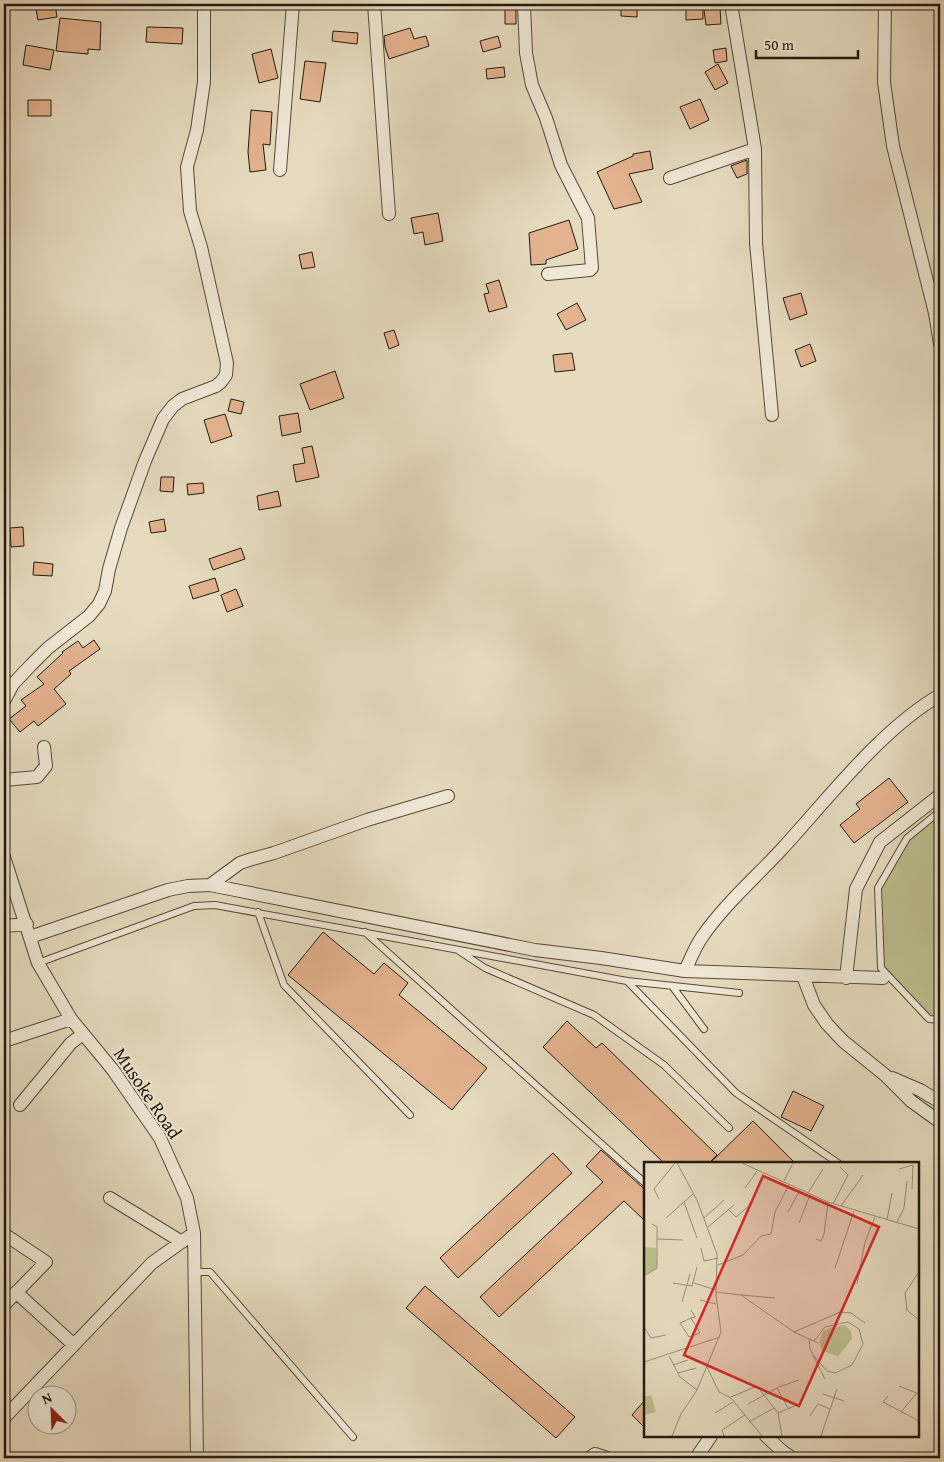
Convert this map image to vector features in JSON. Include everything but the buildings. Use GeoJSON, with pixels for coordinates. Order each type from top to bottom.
{"type":"FeatureCollection","features":[{"type":"Feature","properties":{"kind":"street"},"geometry":{"type":"LineString","coordinates":[[4,701],[13,684],[31,665],[48,648],[89,616],[99,604],[105,591],[109,569],[121,528],[145,461],[163,419],[173,406],[182,399],[216,386],[226,374],[227,363],[201,247],[190,211],[188,167],[197,130],[204,82],[204,4]]}},
{"type":"Feature","properties":{"kind":"street"},"geometry":{"type":"LineString","coordinates":[[280,170],[293,4]]}},
{"type":"Feature","properties":{"kind":"street"},"geometry":{"type":"LineString","coordinates":[[374,4],[389,214]]}},
{"type":"Feature","properties":{"kind":"street"},"geometry":{"type":"LineString","coordinates":[[524,4],[526,53],[532,85],[546,118],[561,166],[588,218],[592,268],[585,271],[548,274]]}},
{"type":"Feature","properties":{"kind":"street"},"geometry":{"type":"LineString","coordinates":[[731,4],[754,149],[756,243],[772,415]]}},
{"type":"Feature","properties":{"kind":"street"},"geometry":{"type":"LineString","coordinates":[[885,4],[884,82],[893,146],[935,313],[940,344]]}},
{"type":"Feature","properties":{"kind":"street"},"geometry":{"type":"LineString","coordinates":[[670,178],[754,149]]}},
{"type":"Feature","properties":{"kind":"street"},"geometry":{"type":"LineString","coordinates":[[685,971],[700,938],[830,794],[896,728],[940,695]]}},
{"type":"Feature","properties":{"kind":"street"},"geometry":{"type":"LineString","coordinates":[[4,780],[37,777],[46,766],[44,747]]}},
{"type":"Feature","properties":{"kind":"street"},"geometry":{"type":"LineString","coordinates":[[846,978],[856,889],[880,842],[940,795]]}},
{"type":"Feature","properties":{"kind":"street"},"geometry":{"type":"LineString","coordinates":[[210,885],[240,863],[274,853],[366,820],[448,796]]}},
{"type":"Feature","properties":{"kind":"street","name":"Musoke Road"},"geometry":{"type":"LineString","coordinates":[[4,857],[38,962],[71,1019],[113,1070],[160,1138],[187,1198],[194,1233],[198,1458]]}},
{"type":"Feature","properties":{"kind":"street"},"geometry":{"type":"LineString","coordinates":[[30,937],[168,890],[188,886],[210,885],[535,950],[685,971],[883,978]]}},
{"type":"Feature","properties":{"kind":"street"},"geometry":{"type":"LineString","coordinates":[[4,926],[27,924]]}},
{"type":"Feature","properties":{"kind":"street"},"geometry":{"type":"LineString","coordinates":[[803,976],[814,1005],[827,1024],[843,1041],[885,1075],[911,1101],[940,1122]]}},
{"type":"Feature","properties":{"kind":"street"},"geometry":{"type":"LineString","coordinates":[[4,1041],[71,1019]]}},
{"type":"Feature","properties":{"kind":"street"},"geometry":{"type":"LineString","coordinates":[[20,1105],[71,1042],[83,1034]]}},
{"type":"Feature","properties":{"kind":"street"},"geometry":{"type":"LineString","coordinates":[[885,1075],[920,1090],[940,1102]]}},
{"type":"Feature","properties":{"kind":"street"},"geometry":{"type":"LineString","coordinates":[[110,1198],[182,1242]]}},
{"type":"Feature","properties":{"kind":"street"},"geometry":{"type":"LineString","coordinates":[[4,1418],[152,1263],[194,1233]]}},
{"type":"Feature","properties":{"kind":"street"},"geometry":{"type":"LineString","coordinates":[[4,1234],[46,1262],[4,1305]]}},
{"type":"Feature","properties":{"kind":"street"},"geometry":{"type":"LineString","coordinates":[[16,1292],[74,1344]]}},
{"type":"Feature","properties":{"kind":"street"},"geometry":{"type":"LineString","coordinates":[[696,1458],[710,1437]]}},
{"type":"Feature","properties":{"kind":"street"},"geometry":{"type":"LineString","coordinates":[[767,1437],[792,1458]]}},
{"type":"Feature","properties":{"kind":"street"},"geometry":{"type":"LineString","coordinates":[[589,1458],[595,1454],[607,1458]]}},
{"type":"Feature","properties":{"kind":"lane"},"geometry":{"type":"LineString","coordinates":[[940,811],[907,838],[878,888],[881,968],[929,1019],[940,1020]]}},
{"type":"Feature","properties":{"kind":"lane"},"geometry":{"type":"LineString","coordinates":[[38,962],[194,906],[215,905],[627,981],[739,993]]}},
{"type":"Feature","properties":{"kind":"lane"},"geometry":{"type":"LineString","coordinates":[[258,912],[284,985],[410,1114]]}},
{"type":"Feature","properties":{"kind":"lane"},"geometry":{"type":"LineString","coordinates":[[365,932],[644,1182]]}},
{"type":"Feature","properties":{"kind":"lane"},"geometry":{"type":"LineString","coordinates":[[456,949],[485,968],[594,1015],[664,1064],[730,1128]]}},
{"type":"Feature","properties":{"kind":"lane"},"geometry":{"type":"LineString","coordinates":[[627,981],[736,1093],[837,1162]]}},
{"type":"Feature","properties":{"kind":"lane"},"geometry":{"type":"LineString","coordinates":[[672,986],[704,1029]]}},
{"type":"Feature","properties":{"kind":"lane"},"geometry":{"type":"LineString","coordinates":[[195,1272],[210,1272],[353,1437]]}},
{"type":"Feature","properties":{"kind":"green space"},"geometry":{"type":"Polygon","coordinates":[[[940,811],[940,1020],[929,1019],[881,968],[878,888],[907,838],[940,811]]]}}]}
